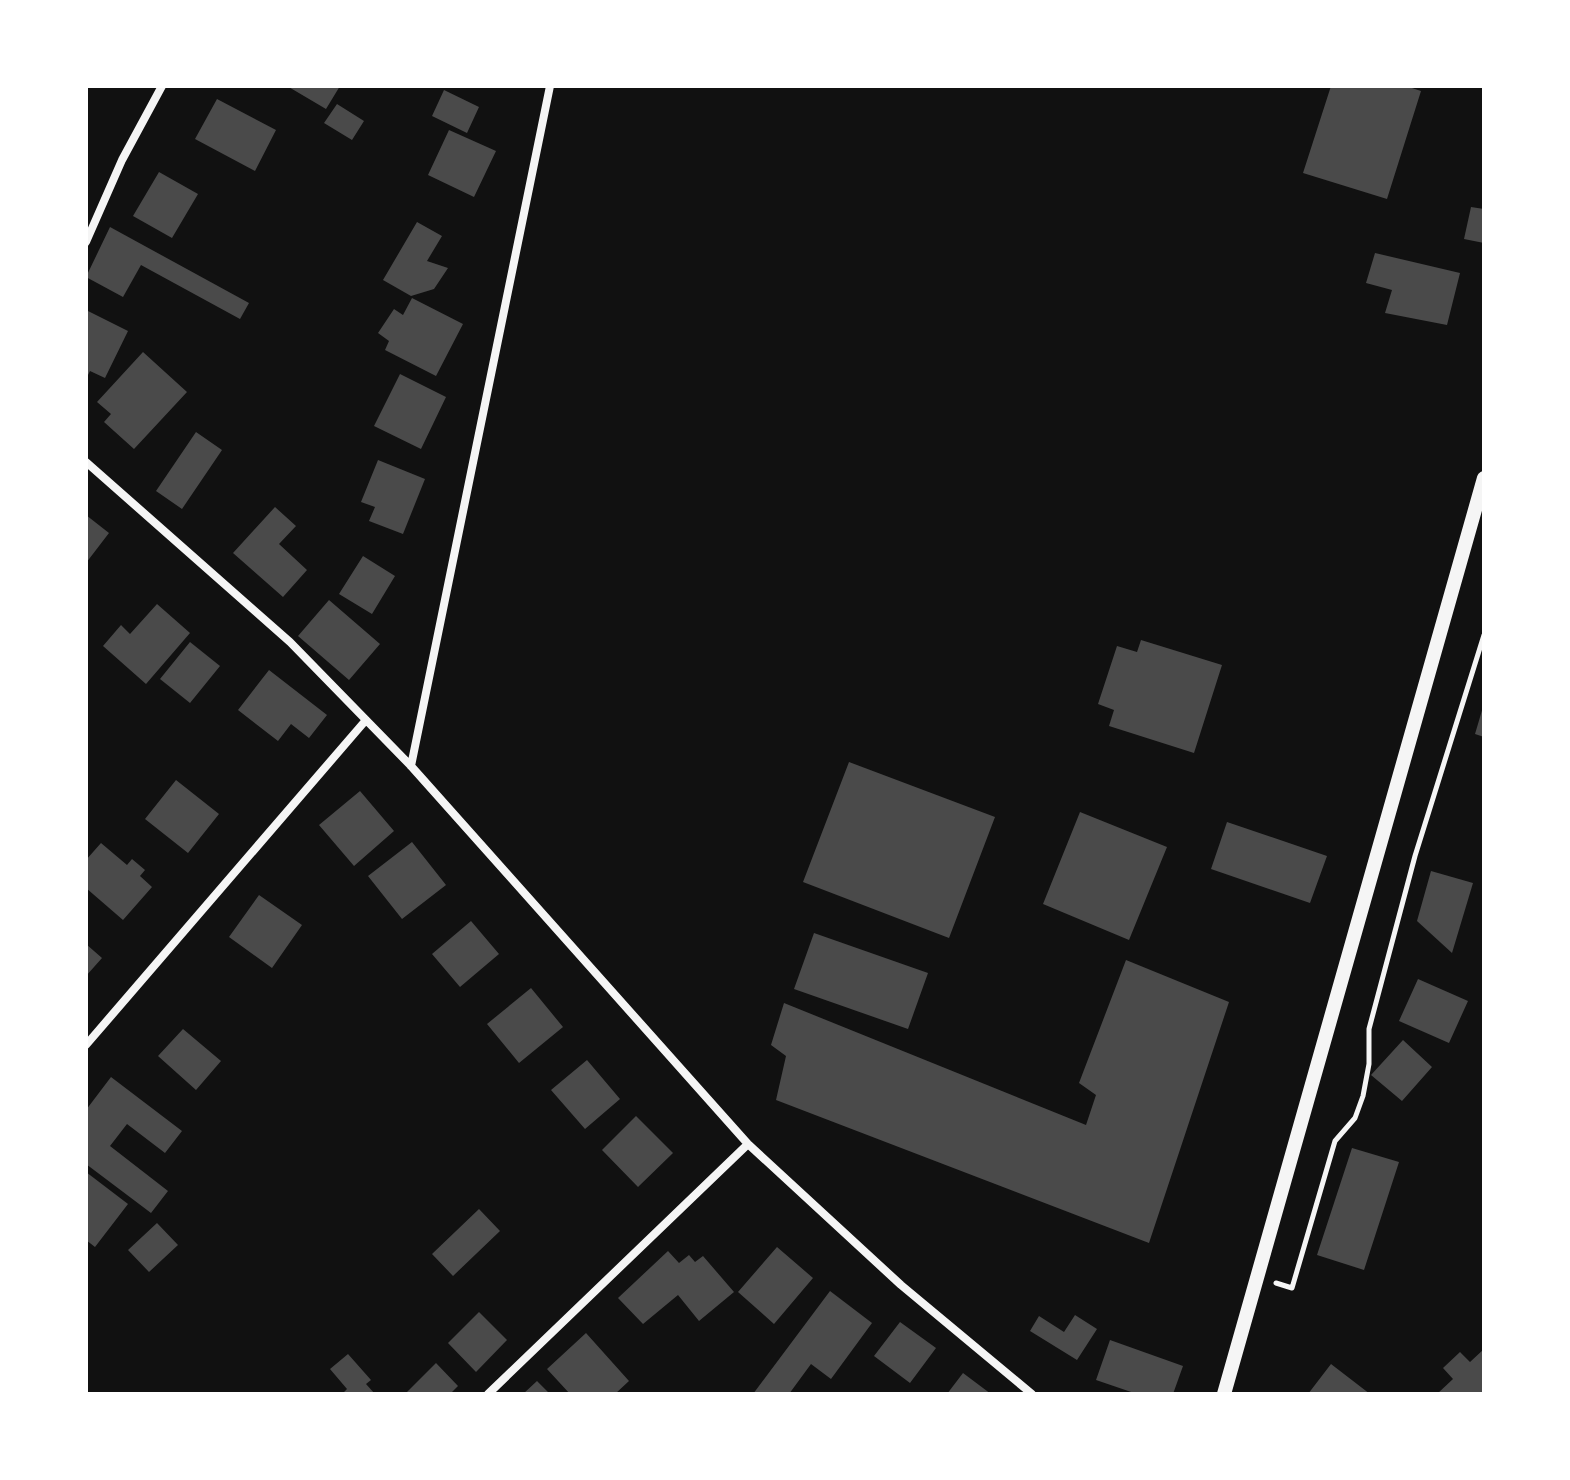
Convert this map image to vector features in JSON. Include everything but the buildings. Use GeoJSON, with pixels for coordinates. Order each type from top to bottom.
{"type":"FeatureCollection","features":[{"type":"Feature","properties":{"kind":"street"},"geometry":{"type":"LineString","coordinates":[[86,242],[122,160],[162,86]]}},
{"type":"Feature","properties":{"kind":"street"},"geometry":{"type":"LineString","coordinates":[[411,766],[550,86]]}},
{"type":"Feature","properties":{"kind":"street"},"geometry":{"type":"LineString","coordinates":[[86,462],[243,599],[411,766],[748,1144],[901,1285],[1032,1394]]}},
{"type":"Feature","properties":{"kind":"street"},"geometry":{"type":"LineString","coordinates":[[1224,1394],[1484,478]]}},
{"type":"Feature","properties":{"kind":"street"},"geometry":{"type":"LineString","coordinates":[[86,1045],[366,720]]}},
{"type":"Feature","properties":{"kind":"street"},"geometry":{"type":"LineString","coordinates":[[488,1394],[748,1144]]}},
{"type":"Feature","properties":{"kind":"path"},"geometry":{"type":"LineString","coordinates":[[1292,1288],[1335,1141],[1355,1118],[1363,1096],[1369,1064],[1369,1029],[1415,856],[1484,635]]}}]}
